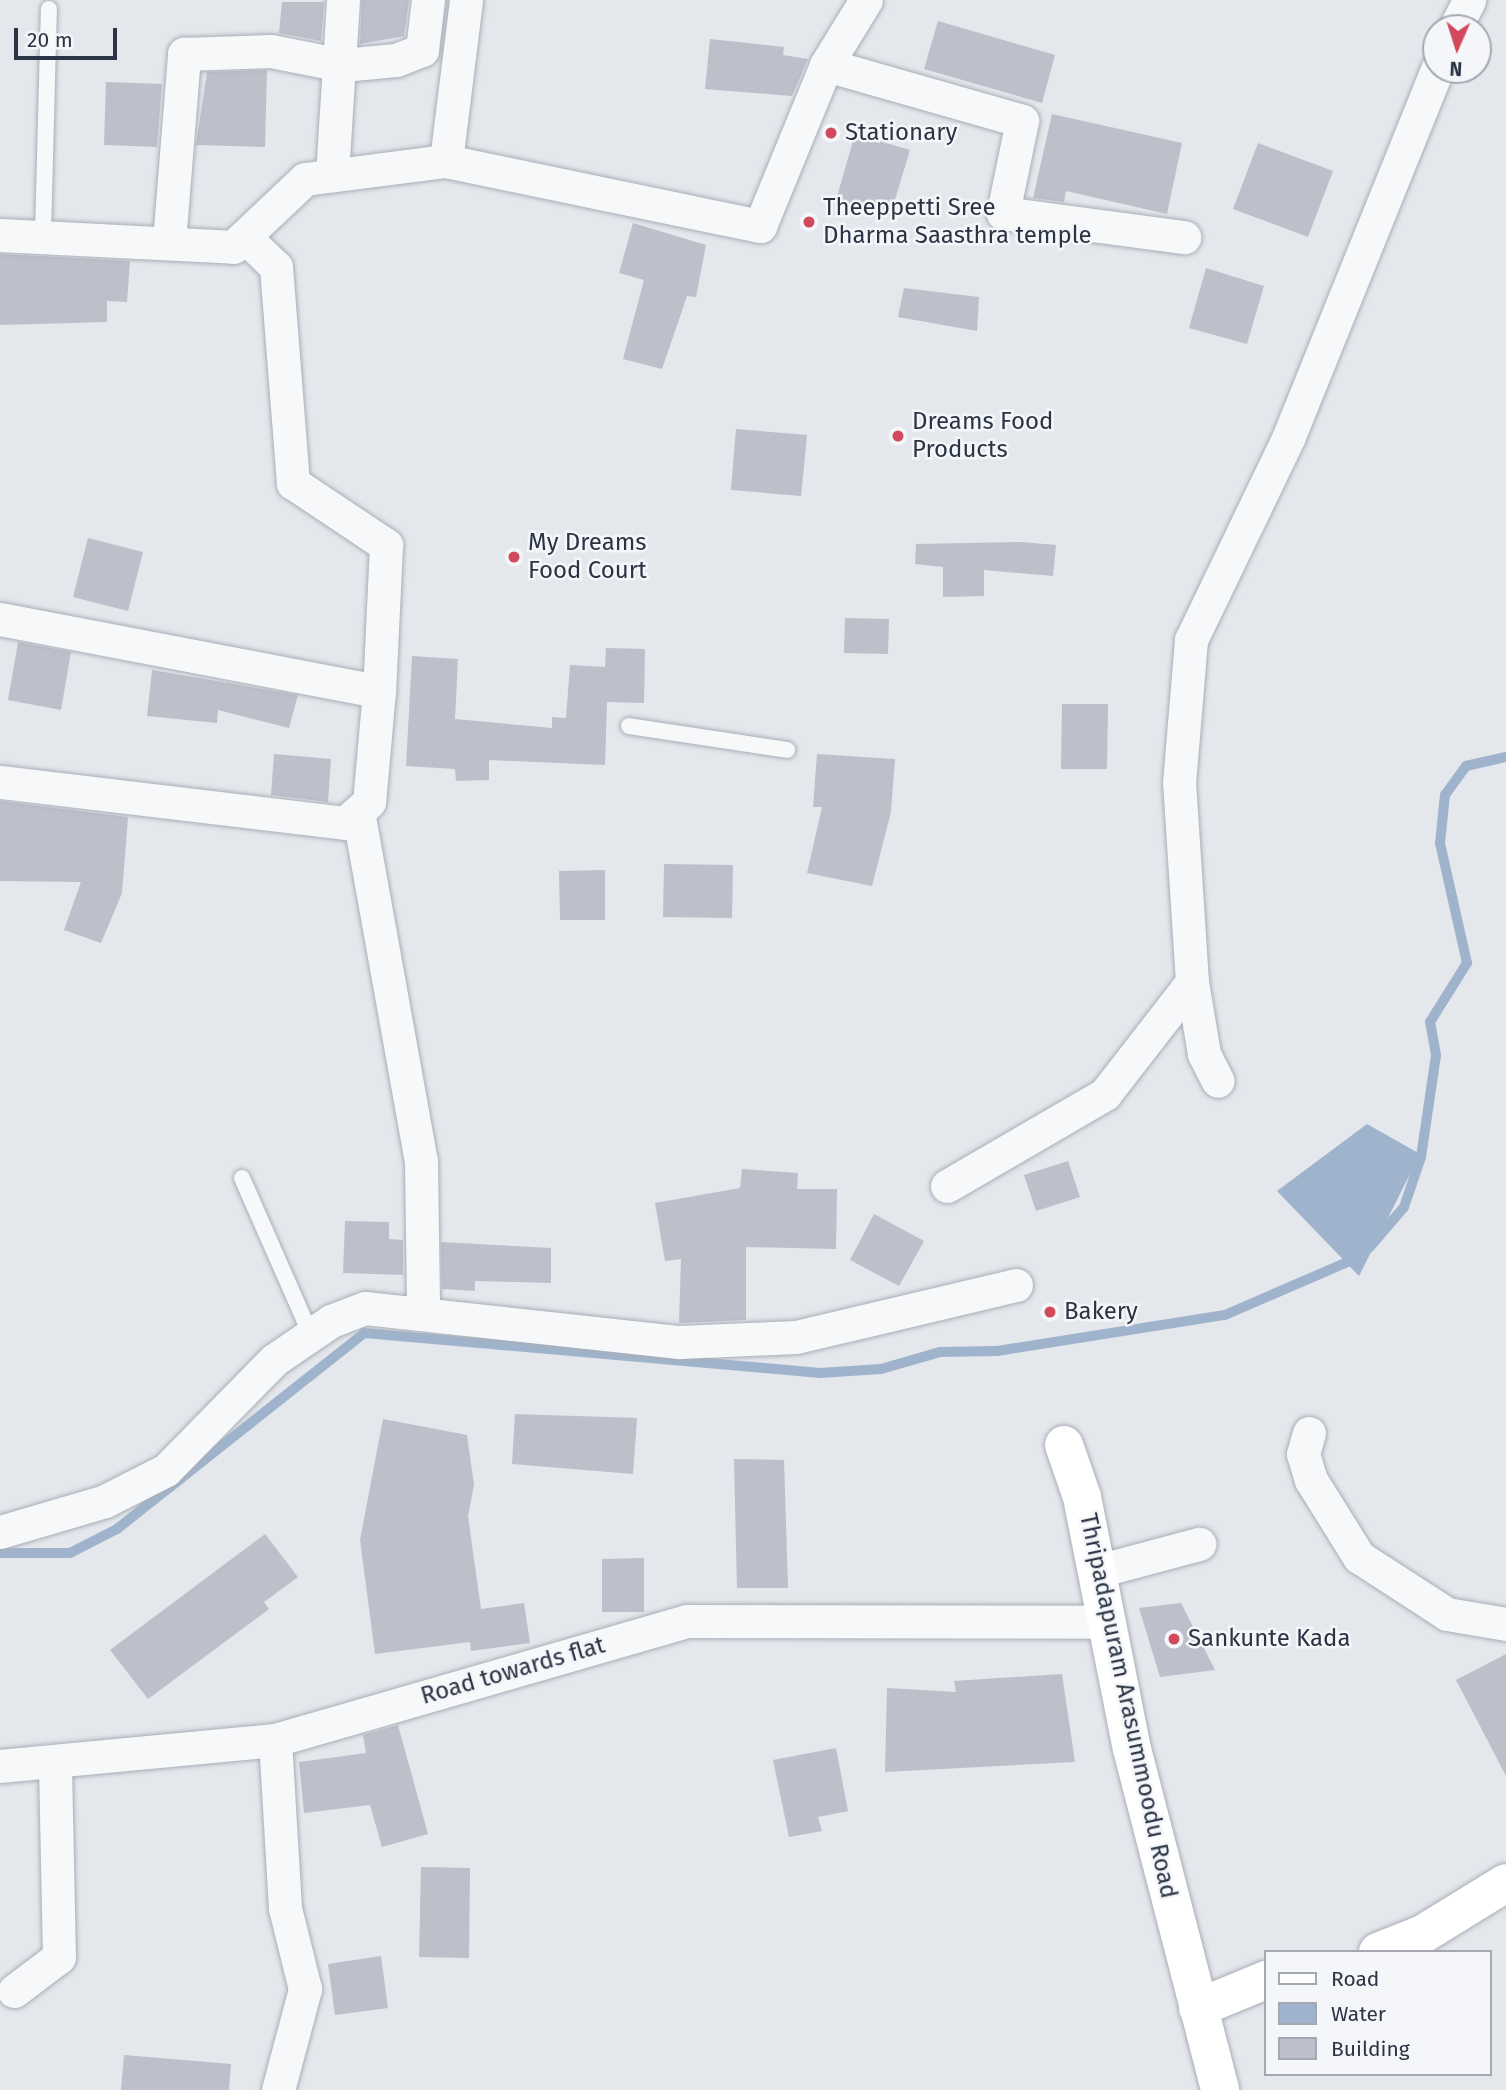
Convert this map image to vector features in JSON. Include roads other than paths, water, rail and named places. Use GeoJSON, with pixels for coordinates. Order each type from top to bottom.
{"type":"FeatureCollection","features":[{"type":"Feature","properties":{"kind":"main road","name":"Thripadapuram Arasummoodu Road"},"geometry":{"type":"LineString","coordinates":[[1064,1445],[1110,1622],[1132,1749],[1220,2090]]}},
{"type":"Feature","properties":{"kind":"main road"},"geometry":{"type":"LineString","coordinates":[[1383,1950],[1423,1934],[1506,1883]]}},
{"type":"Feature","properties":{"kind":"main road"},"geometry":{"type":"LineString","coordinates":[[1198,2008],[1264,1981]]}},
{"type":"Feature","properties":{"kind":"street"},"geometry":{"type":"LineString","coordinates":[[332,175],[342,65],[343,0]]}},
{"type":"Feature","properties":{"kind":"street"},"geometry":{"type":"LineString","coordinates":[[169,242],[184,54],[271,51],[342,65],[422,50],[428,0]]}},
{"type":"Feature","properties":{"kind":"street"},"geometry":{"type":"LineString","coordinates":[[446,161],[466,0]]}},
{"type":"Feature","properties":{"kind":"street"},"geometry":{"type":"LineString","coordinates":[[0,235],[43,234],[233,247],[247,239],[286,192],[305,179],[446,161],[760,226],[826,65],[866,0]]}},
{"type":"Feature","properties":{"kind":"street"},"geometry":{"type":"LineString","coordinates":[[826,65],[1022,121],[1003,213],[1184,237]]}},
{"type":"Feature","properties":{"kind":"street"},"geometry":{"type":"LineString","coordinates":[[1218,1081],[1204,1054],[1192,982],[1180,783],[1191,640],[1289,436],[1431,84]]}},
{"type":"Feature","properties":{"kind":"street"},"geometry":{"type":"LineString","coordinates":[[0,782],[326,825],[359,817],[369,802],[379,691],[386,545],[293,483],[276,267],[247,239]]}},
{"type":"Feature","properties":{"kind":"street"},"geometry":{"type":"LineString","coordinates":[[0,620],[379,691]]}},
{"type":"Feature","properties":{"kind":"street"},"geometry":{"type":"LineString","coordinates":[[359,817],[421,1161],[423,1311]]}},
{"type":"Feature","properties":{"kind":"street"},"geometry":{"type":"LineString","coordinates":[[947,1186],[1105,1094],[1192,982]]}},
{"type":"Feature","properties":{"kind":"street"},"geometry":{"type":"LineString","coordinates":[[0,1532],[105,1501],[166,1470],[274,1360],[311,1335],[365,1308],[423,1311],[679,1342],[796,1337],[1016,1285]]}},
{"type":"Feature","properties":{"kind":"street"},"geometry":{"type":"LineString","coordinates":[[1309,1433],[1303,1454],[1311,1480],[1359,1557],[1447,1614],[1506,1624]]}},
{"type":"Feature","properties":{"kind":"street"},"geometry":{"type":"LineString","coordinates":[[1098,1571],[1199,1544]]}},
{"type":"Feature","properties":{"kind":"street","name":"Road towards flat"},"geometry":{"type":"LineString","coordinates":[[0,1766],[275,1740],[687,1620],[1110,1622]]}},
{"type":"Feature","properties":{"kind":"street"},"geometry":{"type":"LineString","coordinates":[[275,1740],[285,1908],[305,1989],[278,2090]]}},
{"type":"Feature","properties":{"kind":"street"},"geometry":{"type":"LineString","coordinates":[[14,1991],[59,1957],[55,1761]]}},
{"type":"Feature","properties":{"kind":"lane"},"geometry":{"type":"LineString","coordinates":[[43,234],[49,9]]}},
{"type":"Feature","properties":{"kind":"lane"},"geometry":{"type":"LineString","coordinates":[[629,726],[787,750]]}},
{"type":"Feature","properties":{"kind":"lane"},"geometry":{"type":"LineString","coordinates":[[242,1178],[311,1335]]}},
{"type":"Feature","properties":{"kind":"water"},"geometry":{"type":"Polygon","coordinates":[[[1367,1124],[1420,1154],[1359,1276],[1277,1191],[1367,1124]]]}},
{"type":"Feature","properties":{"kind":"waterway"},"geometry":{"type":"LineString","coordinates":[[1369,1248],[1404,1207],[1421,1157],[1436,1055],[1430,1022],[1467,963],[1440,843],[1445,795],[1466,766],[1506,757]]}},
{"type":"Feature","properties":{"kind":"waterway"},"geometry":{"type":"LineString","coordinates":[[0,1553],[70,1553],[117,1529],[364,1333],[820,1373],[881,1369],[940,1352],[997,1351],[1225,1315],[1357,1258]]}},
{"type":"Feature","properties":{"kind":"place","name":"Stationary"},"geometry":{"type":"Point","coordinates":[831,133]}},
{"type":"Feature","properties":{"kind":"place","name":"Theeppetti Sree Dharma Saasthra temple"},"geometry":{"type":"Point","coordinates":[809,222]}},
{"type":"Feature","properties":{"kind":"place","name":"Dreams Food Products"},"geometry":{"type":"Point","coordinates":[898,436]}},
{"type":"Feature","properties":{"kind":"place","name":"My Dreams Food Court"},"geometry":{"type":"Point","coordinates":[514,557]}},
{"type":"Feature","properties":{"kind":"place","name":"Bakery"},"geometry":{"type":"Point","coordinates":[1050,1312]}},
{"type":"Feature","properties":{"kind":"place","name":"Sankunte Kada"},"geometry":{"type":"Point","coordinates":[1174,1639]}}]}
